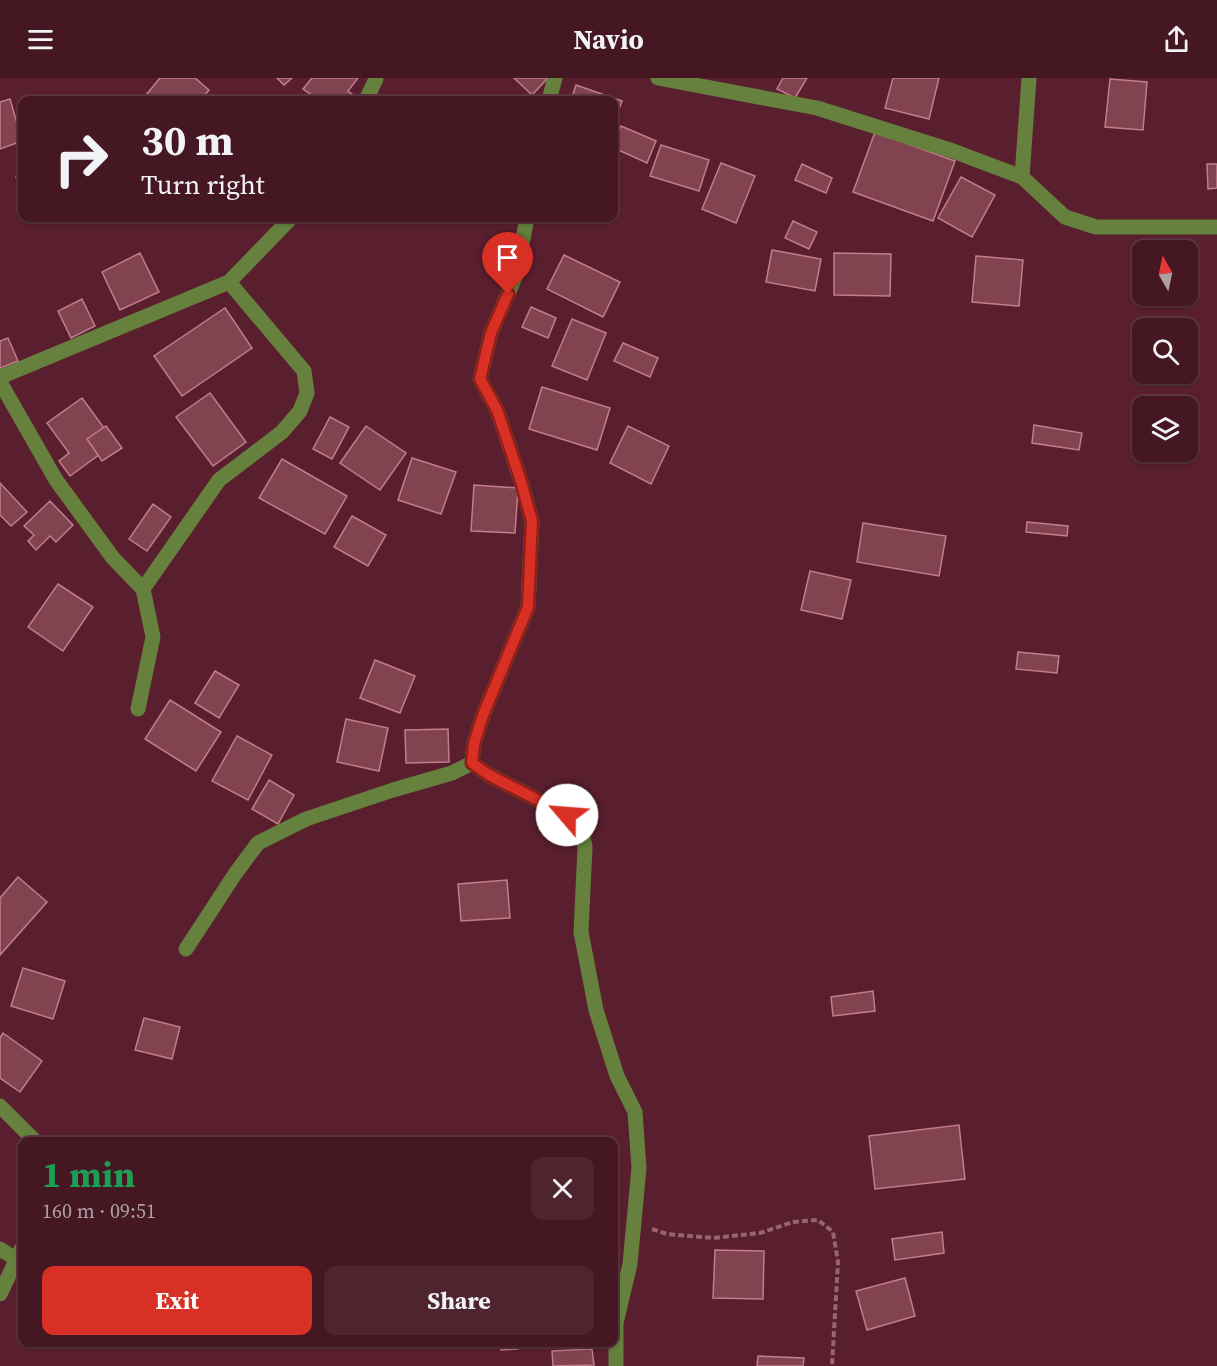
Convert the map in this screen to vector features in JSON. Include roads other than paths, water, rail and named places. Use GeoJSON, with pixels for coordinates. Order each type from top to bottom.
{"type":"FeatureCollection","features":[{"type":"Feature","properties":{"kind":"street"},"geometry":{"type":"LineString","coordinates":[[368,96],[376,78]]}},
{"type":"Feature","properties":{"kind":"street"},"geometry":{"type":"LineString","coordinates":[[550,96],[555,78]]}},
{"type":"Feature","properties":{"kind":"street"},"geometry":{"type":"LineString","coordinates":[[658,78],[817,108],[953,151],[1022,177],[1065,217],[1096,227],[1217,227]]}},
{"type":"Feature","properties":{"kind":"street"},"geometry":{"type":"LineString","coordinates":[[1022,177],[1029,78]]}},
{"type":"Feature","properties":{"kind":"street"},"geometry":{"type":"LineString","coordinates":[[138,709],[153,637],[143,589],[113,558],[56,480],[0,380],[229,282],[287,222]]}},
{"type":"Feature","properties":{"kind":"street"},"geometry":{"type":"LineString","coordinates":[[472,763],[474,744],[483,715],[528,607],[532,521],[497,410],[480,379],[491,333],[516,275],[526,222]]}},
{"type":"Feature","properties":{"kind":"street"},"geometry":{"type":"LineString","coordinates":[[143,589],[219,480],[282,432],[300,411],[307,393],[304,371],[229,282]]}},
{"type":"Feature","properties":{"kind":"street"},"geometry":{"type":"LineString","coordinates":[[186,949],[258,843],[306,819],[452,773],[472,763]]}},
{"type":"Feature","properties":{"kind":"street"},"geometry":{"type":"LineString","coordinates":[[472,763],[489,775],[567,815],[581,827],[585,847],[581,932],[596,1010],[617,1076],[635,1112],[639,1168],[630,1264],[618,1315]]}},
{"type":"Feature","properties":{"kind":"street"},"geometry":{"type":"LineString","coordinates":[[0,1106],[31,1137]]}},
{"type":"Feature","properties":{"kind":"street"},"geometry":{"type":"LineString","coordinates":[[0,1249],[18,1253]]}},
{"type":"Feature","properties":{"kind":"street"},"geometry":{"type":"LineString","coordinates":[[0,1294],[18,1255]]}},
{"type":"Feature","properties":{"kind":"street"},"geometry":{"type":"LineString","coordinates":[[616,1347],[616,1366]]}}]}
